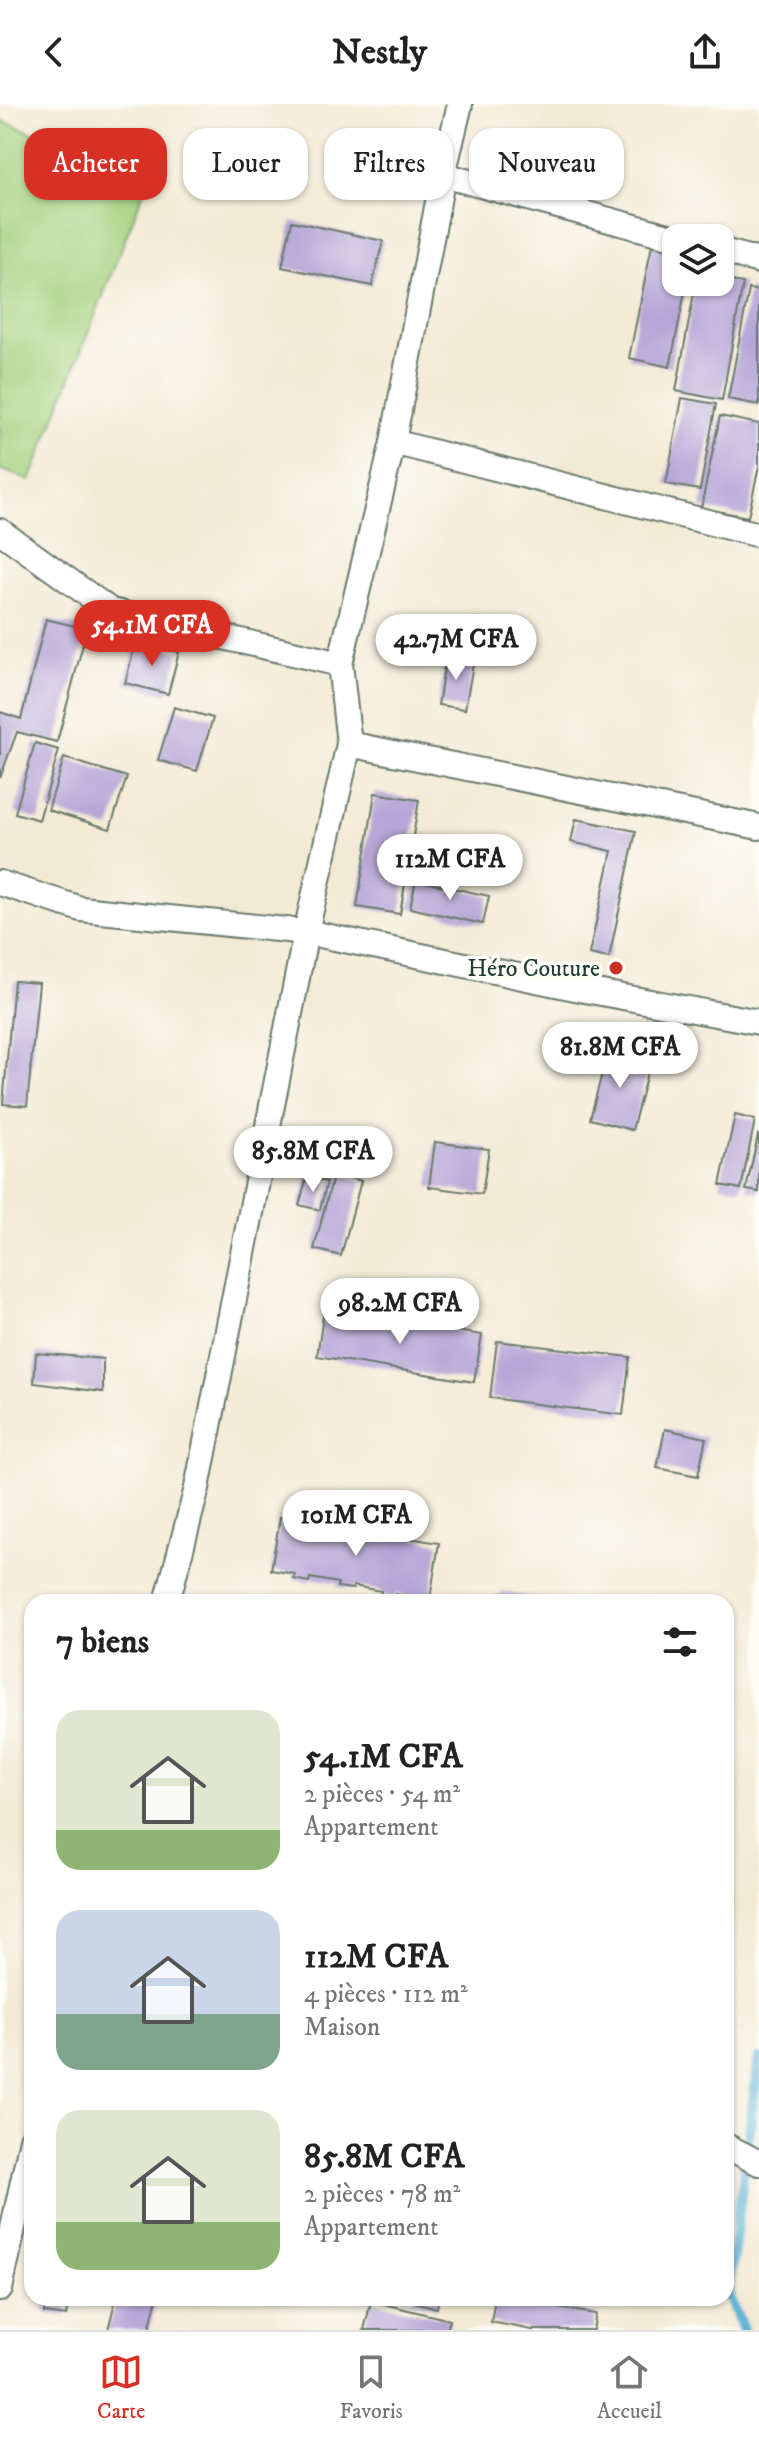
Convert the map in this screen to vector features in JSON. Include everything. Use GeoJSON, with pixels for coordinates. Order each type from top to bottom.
{"type":"FeatureCollection","features":[{"type":"Feature","properties":{"kind":"street"},"geometry":{"type":"LineString","coordinates":[[453,133],[460,104]]}},
{"type":"Feature","properties":{"kind":"street"},"geometry":{"type":"LineString","coordinates":[[453,178],[662,234]]}},
{"type":"Feature","properties":{"kind":"street"},"geometry":{"type":"LineString","coordinates":[[169,1594],[197,1488],[306,932],[349,744],[340,664],[393,442],[438,200]]}},
{"type":"Feature","properties":{"kind":"street"},"geometry":{"type":"LineString","coordinates":[[734,254],[759,261]]}},
{"type":"Feature","properties":{"kind":"street"},"geometry":{"type":"LineString","coordinates":[[393,442],[759,535]]}},
{"type":"Feature","properties":{"kind":"street"},"geometry":{"type":"LineString","coordinates":[[0,531],[111,611],[340,664]]}},
{"type":"Feature","properties":{"kind":"street"},"geometry":{"type":"LineString","coordinates":[[349,744],[759,827]]}},
{"type":"Feature","properties":{"kind":"street"},"geometry":{"type":"LineString","coordinates":[[0,883],[81,909],[306,932],[585,990],[759,1022]]}},
{"type":"Feature","properties":{"kind":"street"},"geometry":{"type":"LineString","coordinates":[[734,2150],[759,2163]]}},
{"type":"Feature","properties":{"kind":"street"},"geometry":{"type":"LineString","coordinates":[[0,2289],[24,2176]]}},
{"type":"Feature","properties":{"kind":"green space"},"geometry":{"type":"Polygon","coordinates":[[[0,120],[24,129],[24,200],[140,200],[30,481],[0,469],[0,120]]]}},
{"type":"Feature","properties":{"kind":"building"},"geometry":{"type":"Polygon","coordinates":[[[292,221],[383,241],[372,286],[282,267],[292,221]]]}},
{"type":"Feature","properties":{"kind":"building"},"geometry":{"type":"Polygon","coordinates":[[[653,240],[662,242],[662,296],[684,296],[670,367],[629,358],[653,240]]]}},
{"type":"Feature","properties":{"kind":"building"},"geometry":{"type":"Polygon","coordinates":[[[734,281],[743,283],[722,400],[676,391],[693,296],[734,296],[734,281]]]}},
{"type":"Feature","properties":{"kind":"building"},"geometry":{"type":"Polygon","coordinates":[[[749,289],[759,291],[759,405],[728,399],[749,289]]]}},
{"type":"Feature","properties":{"kind":"building"},"geometry":{"type":"Polygon","coordinates":[[[682,398],[716,404],[700,490],[666,484],[682,398]]]}},
{"type":"Feature","properties":{"kind":"building"},"geometry":{"type":"Polygon","coordinates":[[[720,416],[759,424],[759,466],[748,517],[701,508],[720,416]]]}},
{"type":"Feature","properties":{"kind":"building"},"geometry":{"type":"Polygon","coordinates":[[[46,619],[87,629],[57,742],[17,732],[0,778],[0,712],[21,719],[46,619]]]}},
{"type":"Feature","properties":{"kind":"building"},"geometry":{"type":"Polygon","coordinates":[[[136,641],[179,652],[168,694],[125,683],[136,641]]]}},
{"type":"Feature","properties":{"kind":"building"},"geometry":{"type":"Polygon","coordinates":[[[446,655],[474,659],[465,709],[438,705],[446,655]]]}},
{"type":"Feature","properties":{"kind":"building"},"geometry":{"type":"Polygon","coordinates":[[[174,707],[213,718],[197,771],[158,760],[174,707]]]}},
{"type":"Feature","properties":{"kind":"building"},"geometry":{"type":"Polygon","coordinates":[[[35,743],[59,750],[39,820],[15,813],[35,743]]]}},
{"type":"Feature","properties":{"kind":"building"},"geometry":{"type":"Polygon","coordinates":[[[64,758],[127,777],[110,829],[48,810],[64,758]]]}},
{"type":"Feature","properties":{"kind":"building"},"geometry":{"type":"Polygon","coordinates":[[[375,793],[419,800],[400,914],[357,907],[375,793]]]}},
{"type":"Feature","properties":{"kind":"building"},"geometry":{"type":"Polygon","coordinates":[[[576,819],[636,831],[609,958],[589,954],[612,851],[571,842],[576,819]]]}},
{"type":"Feature","properties":{"kind":"building"},"geometry":{"type":"Polygon","coordinates":[[[416,880],[489,896],[483,924],[410,908],[416,880]]]}},
{"type":"Feature","properties":{"kind":"building"},"geometry":{"type":"Polygon","coordinates":[[[14,981],[39,983],[27,1106],[3,1104],[14,981]]]}},
{"type":"Feature","properties":{"kind":"building"},"geometry":{"type":"Polygon","coordinates":[[[608,1051],[650,1062],[632,1130],[590,1119],[608,1051]]]}},
{"type":"Feature","properties":{"kind":"building"},"geometry":{"type":"Polygon","coordinates":[[[735,1115],[755,1120],[741,1189],[720,1185],[735,1115]]]}},
{"type":"Feature","properties":{"kind":"building"},"geometry":{"type":"Polygon","coordinates":[[[759,1136],[759,1192],[746,1190],[759,1136]]]}},
{"type":"Feature","properties":{"kind":"building"},"geometry":{"type":"Polygon","coordinates":[[[435,1142],[489,1149],[482,1194],[429,1187],[435,1142]]]}},
{"type":"Feature","properties":{"kind":"building"},"geometry":{"type":"Polygon","coordinates":[[[334,1173],[361,1181],[341,1256],[314,1249],[334,1173]]]}},
{"type":"Feature","properties":{"kind":"building"},"geometry":{"type":"Polygon","coordinates":[[[307,1177],[327,1182],[320,1210],[299,1205],[307,1177]]]}},
{"type":"Feature","properties":{"kind":"building"},"geometry":{"type":"Polygon","coordinates":[[[324,1310],[482,1335],[474,1382],[317,1356],[324,1310]]]}},
{"type":"Feature","properties":{"kind":"building"},"geometry":{"type":"Polygon","coordinates":[[[497,1341],[630,1357],[623,1415],[490,1398],[497,1341]]]}},
{"type":"Feature","properties":{"kind":"building"},"geometry":{"type":"Polygon","coordinates":[[[36,1353],[103,1359],[103,1392],[34,1383],[36,1353]]]}},
{"type":"Feature","properties":{"kind":"building"},"geometry":{"type":"Polygon","coordinates":[[[665,1429],[706,1438],[698,1476],[657,1468],[665,1429]]]}},
{"type":"Feature","properties":{"kind":"building"},"geometry":{"type":"Polygon","coordinates":[[[280,1517],[439,1543],[431,1594],[381,1594],[381,1591],[353,1586],[353,1589],[337,1587],[338,1583],[310,1578],[309,1582],[294,1579],[295,1574],[271,1570],[280,1517]]]}},
{"type":"Feature","properties":{"kind":"building"},"geometry":{"type":"Polygon","coordinates":[[[44,2306],[68,2306],[66,2316],[44,2313],[44,2306]]]}},
{"type":"Feature","properties":{"kind":"building"},"geometry":{"type":"Polygon","coordinates":[[[114,2306],[155,2306],[149,2330],[108,2330],[114,2306]]]}},
{"type":"Feature","properties":{"kind":"building"},"geometry":{"type":"Polygon","coordinates":[[[370,2306],[392,2306],[450,2320],[447,2330],[364,2330],[370,2306]]]}},
{"type":"Feature","properties":{"kind":"building"},"geometry":{"type":"Polygon","coordinates":[[[494,2306],[546,2306],[596,2314],[593,2330],[532,2330],[491,2322],[494,2306]]]}},
{"type":"Feature","properties":{"kind":"waterway"},"geometry":{"type":"LineString","coordinates":[[734,2248],[759,2058]]}},
{"type":"Feature","properties":{"kind":"waterway"},"geometry":{"type":"LineString","coordinates":[[733,2306],[743,2330]]}},
{"type":"Feature","properties":{"kind":"place","name":"Héro Couture"},"geometry":{"type":"Point","coordinates":[616,968]}}]}
